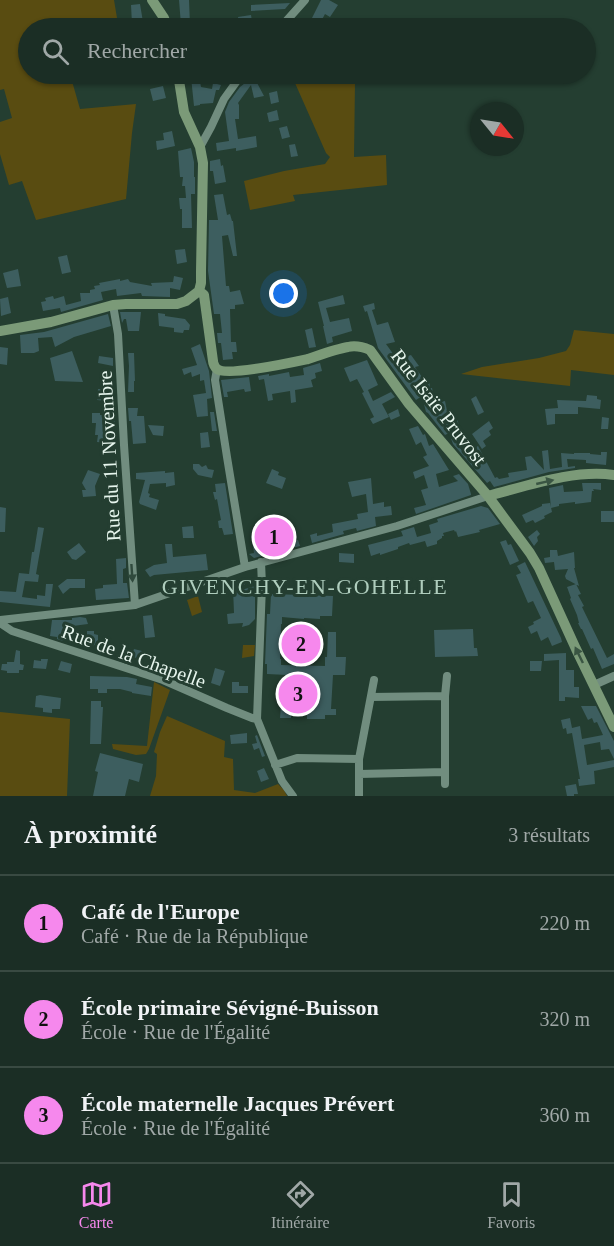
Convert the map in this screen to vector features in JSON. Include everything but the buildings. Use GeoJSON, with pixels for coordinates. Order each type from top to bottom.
{"type":"FeatureCollection","features":[{"type":"Feature","properties":{"kind":"street"},"geometry":{"type":"LineString","coordinates":[[152,0],[163,18]]}},
{"type":"Feature","properties":{"kind":"street"},"geometry":{"type":"LineString","coordinates":[[289,18],[305,0]]}},
{"type":"Feature","properties":{"kind":"street"},"geometry":{"type":"LineString","coordinates":[[0,331],[51,322],[114,305],[177,304],[186,301],[199,291],[203,163],[200,147],[184,112],[180,84]]}},
{"type":"Feature","properties":{"kind":"street"},"geometry":{"type":"LineString","coordinates":[[200,147],[224,99],[235,84]]}},
{"type":"Feature","properties":{"kind":"street"},"geometry":{"type":"LineString","coordinates":[[199,291],[204,295],[211,355],[217,369],[215,373],[217,391],[245,567]]}},
{"type":"Feature","properties":{"kind":"street","name":"Rue du 11 Novembre"},"geometry":{"type":"LineString","coordinates":[[114,305],[118,334],[135,605]]}},
{"type":"Feature","properties":{"kind":"street","name":"Rue Isaïe Pruvost"},"geometry":{"type":"LineString","coordinates":[[217,369],[233,372],[255,369],[304,360],[345,347],[354,346],[370,350],[409,404],[488,496],[539,568],[614,726]]}},
{"type":"Feature","properties":{"kind":"street"},"geometry":{"type":"LineString","coordinates":[[0,621],[135,605],[245,567],[261,565],[387,529],[488,496],[544,481],[579,475],[614,475]]}},
{"type":"Feature","properties":{"kind":"street"},"geometry":{"type":"LineString","coordinates":[[261,565],[261,639],[257,719],[282,781],[293,796]]}},
{"type":"Feature","properties":{"kind":"street","name":"Rue de la Chapelle"},"geometry":{"type":"LineString","coordinates":[[0,621],[12,631],[163,680],[257,719]]}},
{"type":"Feature","properties":{"kind":"street"},"geometry":{"type":"LineString","coordinates":[[445,784],[447,676]]}},
{"type":"Feature","properties":{"kind":"street"},"geometry":{"type":"LineString","coordinates":[[594,685],[614,676]]}},
{"type":"Feature","properties":{"kind":"street"},"geometry":{"type":"LineString","coordinates":[[359,796],[359,759],[374,680]]}},
{"type":"Feature","properties":{"kind":"street"},"geometry":{"type":"LineString","coordinates":[[371,697],[445,696]]}},
{"type":"Feature","properties":{"kind":"street"},"geometry":{"type":"LineString","coordinates":[[275,765],[297,758],[359,759]]}},
{"type":"Feature","properties":{"kind":"street"},"geometry":{"type":"LineString","coordinates":[[359,774],[445,772]]}},
{"type":"Feature","properties":{"kind":"shaded area"},"geometry":{"type":"Polygon","coordinates":[[[0,0],[114,0],[117,18],[18,18],[18,84],[73,84],[80,109],[136,104],[126,199],[36,220],[22,181],[9,185],[0,154],[0,122],[12,118],[4,89],[0,90],[0,0]]]}},
{"type":"Feature","properties":{"kind":"shaded area"},"geometry":{"type":"Polygon","coordinates":[[[295,84],[355,84],[354,157],[386,155],[387,185],[293,195],[295,201],[250,210],[244,181],[325,164],[330,157],[326,153],[295,84]]]}},
{"type":"Feature","properties":{"kind":"shaded area"},"geometry":{"type":"Polygon","coordinates":[[[574,330],[614,334],[614,375],[571,370],[570,386],[461,374],[482,367],[539,358],[566,351],[574,330]]]}},
{"type":"Feature","properties":{"kind":"shaded area"},"geometry":{"type":"Polygon","coordinates":[[[198,596],[202,612],[192,616],[187,600],[198,596]]]}},
{"type":"Feature","properties":{"kind":"shaded area"},"geometry":{"type":"Polygon","coordinates":[[[243,645],[255,645],[254,656],[242,658],[243,645]]]}},
{"type":"Feature","properties":{"kind":"shaded area"},"geometry":{"type":"Polygon","coordinates":[[[154,682],[170,690],[146,754],[136,755],[113,749],[112,744],[147,746],[154,682]]]}},
{"type":"Feature","properties":{"kind":"shaded area"},"geometry":{"type":"Polygon","coordinates":[[[0,712],[70,719],[67,796],[0,796],[0,712]]]}},
{"type":"Feature","properties":{"kind":"shaded area"},"geometry":{"type":"Polygon","coordinates":[[[167,716],[225,741],[224,757],[233,759],[234,790],[255,793],[278,784],[287,796],[150,796],[156,776],[157,754],[154,752],[167,716]]]}},
{"type":"Feature","properties":{"kind":"place","name":"Café de l'Europe"},"geometry":{"type":"Point","coordinates":[274,537]}},
{"type":"Feature","properties":{"kind":"place","name":"École primaire Sévigné-Buisson"},"geometry":{"type":"Point","coordinates":[301,644]}},
{"type":"Feature","properties":{"kind":"place","name":"École maternelle Jacques Prévert"},"geometry":{"type":"Point","coordinates":[298,694]}},
{"type":"Feature","properties":{"kind":"district","name":"GIVENCHY-EN-GOHELLE"},"geometry":{"type":"Point","coordinates":[305,586]}}]}
